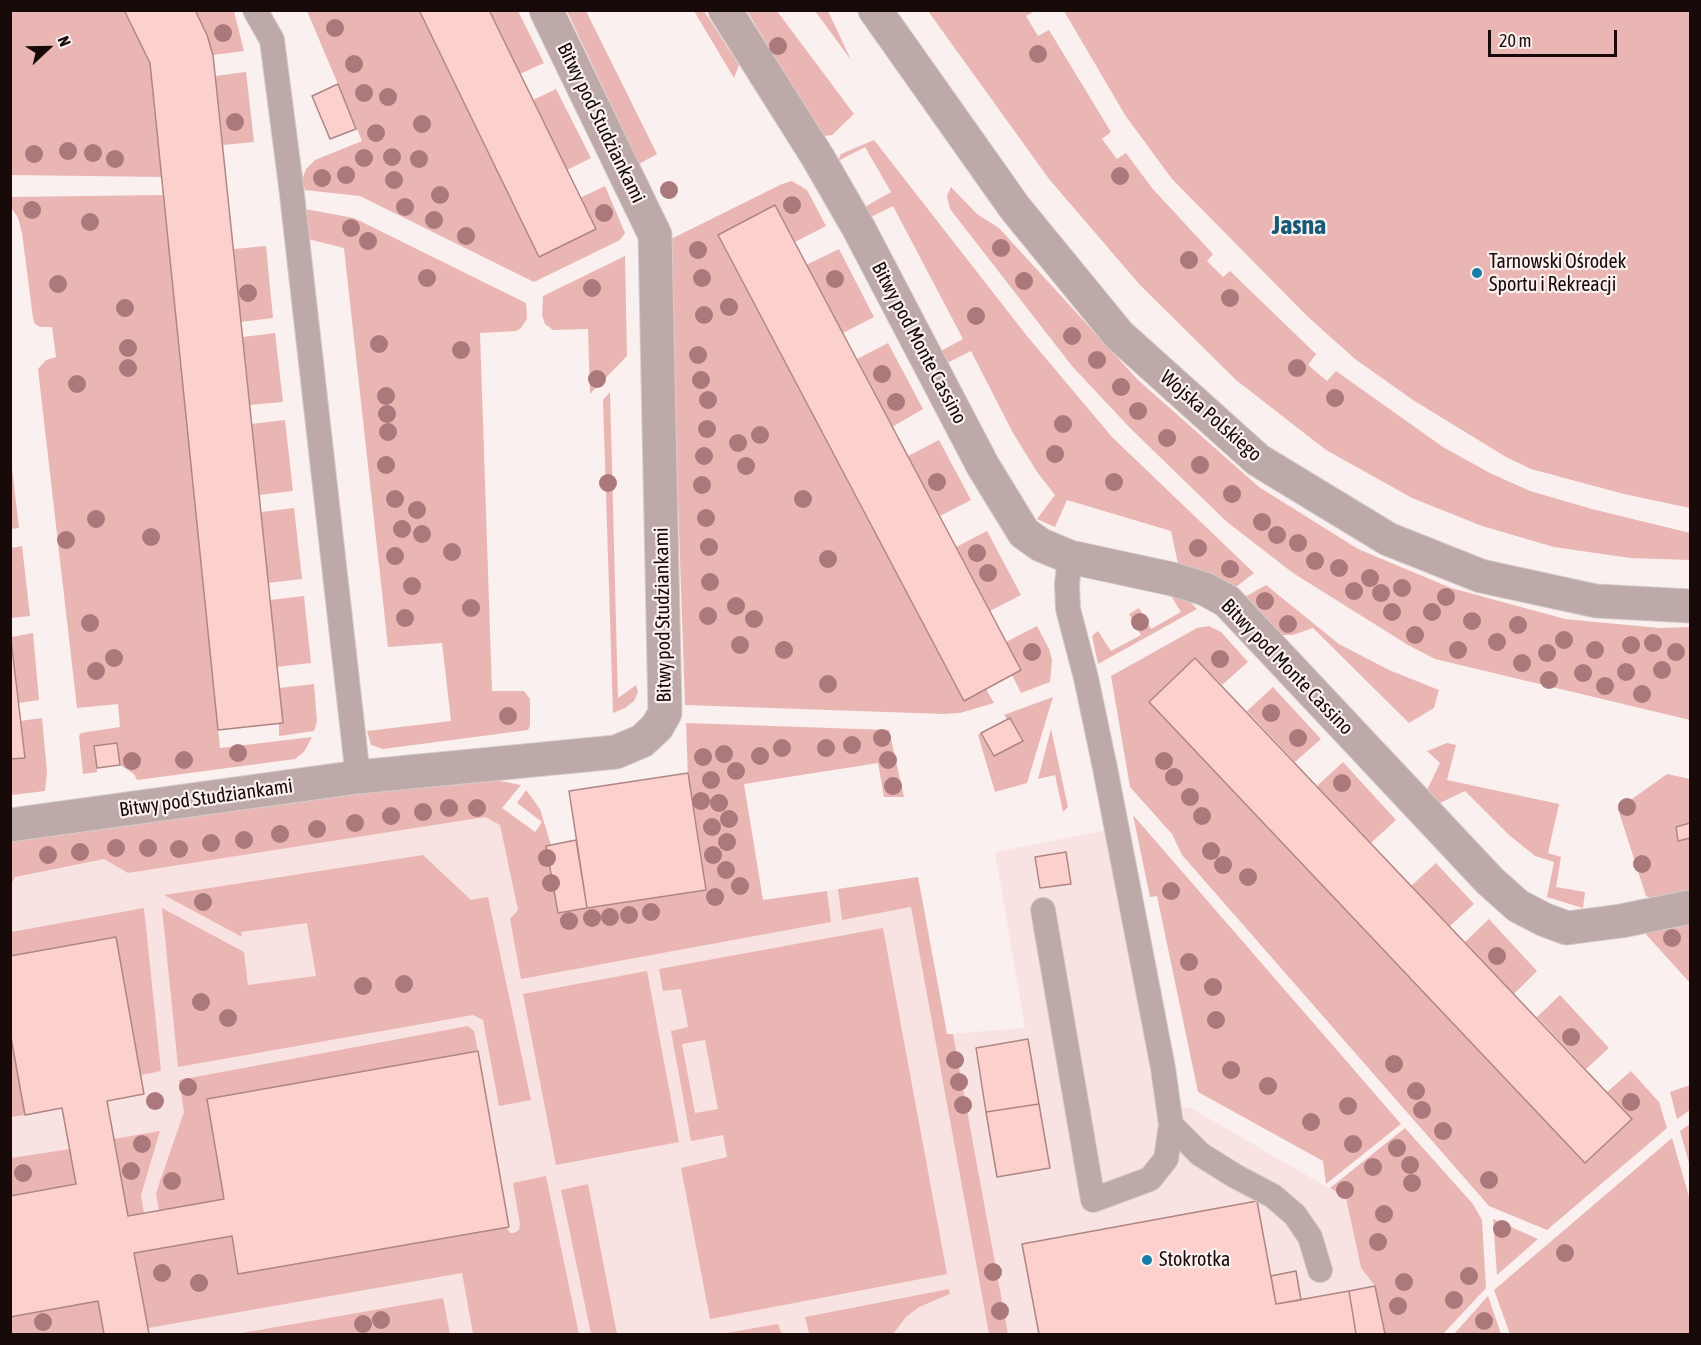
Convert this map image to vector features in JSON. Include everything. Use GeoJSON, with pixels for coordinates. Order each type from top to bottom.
{"type":"FeatureCollection","features":[{"type":"Feature","properties":{"kind":"street","name":"Bitwy pod Studziankami"},"geometry":{"type":"LineString","coordinates":[[10,825],[358,777],[616,752],[642,741],[657,728],[664,713],[655,235],[546,10]]}},
{"type":"Feature","properties":{"kind":"street","name":"Bitwy pod Monte Cassino"},"geometry":{"type":"LineString","coordinates":[[725,10],[817,156],[858,227],[983,466],[1005,506],[1024,532],[1041,545],[1070,557],[1172,579],[1205,589],[1227,601],[1490,881],[1518,906],[1567,928],[1621,921],[1690,907]]}},
{"type":"Feature","properties":{"kind":"street","name":"Wojska Polskiego"},"geometry":{"type":"LineString","coordinates":[[874,10],[1015,208],[1119,335],[1258,460],[1388,539],[1481,576],[1596,601],[1690,606]]}},
{"type":"Feature","properties":{"kind":"lane"},"geometry":{"type":"LineString","coordinates":[[255,10],[272,40],[291,186],[358,777]]}},
{"type":"Feature","properties":{"kind":"lane"},"geometry":{"type":"LineString","coordinates":[[1043,910],[1093,1200],[1150,1179],[1166,1159],[1171,1125],[1163,1068],[1102,757],[1086,678],[1068,609],[1067,584],[1070,557]]}},
{"type":"Feature","properties":{"kind":"lane"},"geometry":{"type":"LineString","coordinates":[[1171,1125],[1200,1154],[1274,1196],[1295,1215],[1310,1237],[1320,1270]]}},
{"type":"Feature","properties":{"kind":"shaded area"},"geometry":{"type":"Polygon","coordinates":[[[11,10],[124,11],[150,63],[162,177],[11,175],[11,10]]]}},
{"type":"Feature","properties":{"kind":"shaded area"},"geometry":{"type":"Polygon","coordinates":[[[195,11],[234,11],[244,51],[213,55],[207,35],[195,11]]]}},
{"type":"Feature","properties":{"kind":"shaded area"},"geometry":{"type":"Polygon","coordinates":[[[307,11],[419,11],[539,257],[580,198],[605,186],[625,233],[620,240],[534,282],[360,196],[305,190],[302,180],[306,169],[315,160],[362,141],[307,11]]]}},
{"type":"Feature","properties":{"kind":"shaded area"},"geometry":{"type":"Polygon","coordinates":[[[489,11],[518,11],[544,63],[520,74],[489,11]]]}},
{"type":"Feature","properties":{"kind":"shaded area"},"geometry":{"type":"Polygon","coordinates":[[[567,11],[586,11],[657,154],[639,164],[567,11]]]}},
{"type":"Feature","properties":{"kind":"shaded area"},"geometry":{"type":"Polygon","coordinates":[[[694,11],[704,11],[739,65],[734,78],[694,11]]]}},
{"type":"Feature","properties":{"kind":"shaded area"},"geometry":{"type":"Polygon","coordinates":[[[747,11],[777,11],[854,114],[832,135],[824,136],[820,132],[747,11]]]}},
{"type":"Feature","properties":{"kind":"shaded area"},"geometry":{"type":"Polygon","coordinates":[[[815,11],[828,11],[851,60],[815,11]]]}},
{"type":"Feature","properties":{"kind":"shaded area"},"geometry":{"type":"Polygon","coordinates":[[[928,11],[1035,11],[1026,16],[1038,36],[1049,30],[1111,132],[1102,139],[1117,159],[1126,153],[1152,188],[1213,254],[1207,261],[1223,277],[1230,271],[1316,354],[1308,365],[1327,381],[1336,371],[1443,447],[1490,473],[1530,491],[1690,533],[1690,560],[1630,558],[1554,547],[1482,526],[1412,498],[1326,450],[1236,380],[1140,285],[1049,179],[928,11]]]}},
{"type":"Feature","properties":{"kind":"shaded area","name":"Tarnowski Ośrodek Sportu i Rekreacji"},"geometry":{"type":"Polygon","coordinates":[[[1064,11],[1690,11],[1690,508],[1624,494],[1531,469],[1506,457],[1413,400],[1355,359],[1307,316],[1172,179],[1125,115],[1064,11]]]}},
{"type":"Feature","properties":{"kind":"shaded area"},"geometry":{"type":"Polygon","coordinates":[[[246,72],[254,142],[223,145],[215,76],[246,72]]]}},
{"type":"Feature","properties":{"kind":"shaded area"},"geometry":{"type":"Polygon","coordinates":[[[556,89],[591,158],[567,170],[533,100],[556,89]]]}},
{"type":"Feature","properties":{"kind":"shaded area"},"geometry":{"type":"Polygon","coordinates":[[[874,140],[1027,336],[1112,437],[1254,573],[1232,590],[1178,564],[1171,531],[1067,500],[1055,527],[1037,519],[1055,495],[1037,472],[1013,433],[971,351],[945,364],[939,352],[963,339],[893,206],[869,218],[863,208],[891,192],[865,147],[838,161],[841,154],[874,140]]]}},
{"type":"Feature","properties":{"kind":"shaded area"},"geometry":{"type":"Polygon","coordinates":[[[792,181],[807,190],[826,226],[795,242],[775,205],[718,236],[964,701],[986,689],[994,703],[960,713],[944,714],[685,705],[669,240],[792,181]]]}},
{"type":"Feature","properties":{"kind":"shaded area"},"geometry":{"type":"Polygon","coordinates":[[[951,187],[977,214],[999,228],[1138,380],[1259,487],[1358,549],[1451,588],[1565,619],[1659,628],[1690,627],[1690,720],[1435,659],[1408,645],[1293,573],[1227,522],[1130,428],[1072,366],[950,209],[947,196],[951,187]]]}},
{"type":"Feature","properties":{"kind":"shaded area"},"geometry":{"type":"Polygon","coordinates":[[[164,195],[220,748],[312,737],[304,752],[295,759],[137,780],[134,774],[120,765],[117,743],[95,746],[97,772],[83,774],[79,736],[81,733],[120,727],[118,704],[77,708],[38,369],[46,360],[56,357],[52,327],[40,327],[35,324],[33,318],[22,233],[18,218],[11,207],[10,197],[164,195]]]}},
{"type":"Feature","properties":{"kind":"shaded area"},"geometry":{"type":"Polygon","coordinates":[[[305,209],[354,218],[526,303],[527,319],[521,328],[516,331],[480,333],[492,691],[524,691],[530,699],[528,730],[383,749],[371,745],[367,731],[451,721],[442,643],[388,647],[344,248],[308,239],[305,209]]]}},
{"type":"Feature","properties":{"kind":"shaded area"},"geometry":{"type":"Polygon","coordinates":[[[266,246],[273,318],[241,322],[234,249],[266,246]]]}},
{"type":"Feature","properties":{"kind":"shaded area"},"geometry":{"type":"Polygon","coordinates":[[[839,249],[874,317],[843,333],[806,265],[839,249]]]}},
{"type":"Feature","properties":{"kind":"shaded area"},"geometry":{"type":"Polygon","coordinates":[[[625,256],[627,356],[590,394],[588,329],[553,330],[545,324],[542,315],[543,296],[625,256]]]}},
{"type":"Feature","properties":{"kind":"shaded area"},"geometry":{"type":"Polygon","coordinates":[[[275,333],[283,402],[250,405],[243,337],[275,333]]]}},
{"type":"Feature","properties":{"kind":"shaded area"},"geometry":{"type":"Polygon","coordinates":[[[888,343],[923,409],[892,427],[857,359],[888,343]]]}},
{"type":"Feature","properties":{"kind":"shaded area"},"geometry":{"type":"Polygon","coordinates":[[[610,392],[618,698],[636,685],[638,692],[634,701],[613,713],[603,400],[610,392]]]}},
{"type":"Feature","properties":{"kind":"shaded area"},"geometry":{"type":"Polygon","coordinates":[[[285,420],[293,491],[259,495],[251,424],[285,420]]]}},
{"type":"Feature","properties":{"kind":"shaded area"},"geometry":{"type":"Polygon","coordinates":[[[939,440],[971,500],[940,516],[908,456],[939,440]]]}},
{"type":"Feature","properties":{"kind":"shaded area"},"geometry":{"type":"Polygon","coordinates":[[[11,460],[19,528],[10,529],[11,460]]]}},
{"type":"Feature","properties":{"kind":"shaded area"},"geometry":{"type":"Polygon","coordinates":[[[294,508],[302,579],[268,583],[261,512],[294,508]]]}},
{"type":"Feature","properties":{"kind":"shaded area"},"geometry":{"type":"Polygon","coordinates":[[[987,531],[1021,595],[990,611],[956,547],[987,531]]]}},
{"type":"Feature","properties":{"kind":"shaded area"},"geometry":{"type":"Polygon","coordinates":[[[22,546],[30,616],[11,618],[11,548],[22,546]]]}},
{"type":"Feature","properties":{"kind":"shaded area"},"geometry":{"type":"Polygon","coordinates":[[[1266,585],[1339,644],[1389,670],[1439,690],[1434,708],[1409,723],[1313,628],[1293,635],[1279,635],[1243,598],[1266,585]]]}},
{"type":"Feature","properties":{"kind":"shaded area"},"geometry":{"type":"Polygon","coordinates":[[[1168,591],[1189,601],[1197,609],[1098,664],[1092,636],[1098,631],[1111,651],[1141,635],[1129,614],[1139,608],[1151,629],[1181,612],[1168,591]]]}},
{"type":"Feature","properties":{"kind":"shaded area"},"geometry":{"type":"Polygon","coordinates":[[[304,596],[311,663],[276,667],[270,600],[304,596]]]}},
{"type":"Feature","properties":{"kind":"shaded area"},"geometry":{"type":"Polygon","coordinates":[[[1037,626],[1052,660],[1050,682],[1021,693],[1012,675],[1021,670],[1006,642],[1037,626]]]}},
{"type":"Feature","properties":{"kind":"shaded area"},"geometry":{"type":"Polygon","coordinates":[[[1209,626],[1221,632],[1248,662],[1222,685],[1195,658],[1149,702],[1585,1163],[1632,1119],[1607,1092],[1631,1071],[1659,1102],[1667,1128],[1547,1230],[1489,1206],[1182,855],[1172,834],[1130,787],[1111,676],[1197,628],[1209,626]]]}},
{"type":"Feature","properties":{"kind":"shaded area"},"geometry":{"type":"Polygon","coordinates":[[[33,633],[39,700],[19,703],[11,637],[33,633]]]}},
{"type":"Feature","properties":{"kind":"shaded area"},"geometry":{"type":"Polygon","coordinates":[[[314,684],[317,722],[314,731],[279,736],[279,688],[314,684]]]}},
{"type":"Feature","properties":{"kind":"shaded area"},"geometry":{"type":"Polygon","coordinates":[[[1273,687],[1321,739],[1295,762],[1247,711],[1273,687]]]}},
{"type":"Feature","properties":{"kind":"shaded area"},"geometry":{"type":"Polygon","coordinates":[[[1053,697],[1027,783],[995,792],[978,735],[981,733],[994,756],[1023,741],[1010,718],[1007,719],[1004,715],[1053,697]]]}},
{"type":"Feature","properties":{"kind":"shaded area"},"geometry":{"type":"Polygon","coordinates":[[[42,718],[47,772],[45,791],[11,795],[10,759],[25,757],[20,721],[42,718]]]}},
{"type":"Feature","properties":{"kind":"shaded area"},"geometry":{"type":"Polygon","coordinates":[[[686,723],[889,730],[904,797],[884,797],[878,763],[744,784],[763,900],[827,891],[831,922],[521,979],[510,919],[518,910],[500,825],[485,817],[128,873],[104,859],[15,877],[11,884],[11,839],[485,778],[521,785],[502,808],[535,832],[542,822],[517,803],[526,790],[540,809],[551,845],[559,913],[705,890],[688,778],[686,723]]]}},
{"type":"Feature","properties":{"kind":"shaded area"},"geometry":{"type":"Polygon","coordinates":[[[1051,729],[1068,807],[1063,812],[1055,775],[1038,779],[1051,729]]]}},
{"type":"Feature","properties":{"kind":"shaded area"},"geometry":{"type":"Polygon","coordinates":[[[1447,743],[1456,745],[1447,780],[1559,804],[1548,853],[1561,857],[1556,887],[1585,892],[1583,908],[1547,897],[1554,862],[1535,856],[1509,835],[1465,791],[1438,804],[1426,792],[1440,763],[1427,751],[1447,743]]]}},
{"type":"Feature","properties":{"kind":"shaded area"},"geometry":{"type":"Polygon","coordinates":[[[1343,762],[1396,820],[1371,843],[1317,786],[1343,762]]]}},
{"type":"Feature","properties":{"kind":"shaded area"},"geometry":{"type":"Polygon","coordinates":[[[1667,774],[1690,779],[1690,891],[1655,899],[1646,896],[1618,809],[1667,774]]]}},
{"type":"Feature","properties":{"kind":"shaded area"},"geometry":{"type":"Polygon","coordinates":[[[473,786],[541,836],[557,932],[918,877],[947,1034],[1025,1028],[995,852],[1108,830],[1160,1111],[1189,1107],[1346,1198],[1361,1268],[1375,1286],[1385,1334],[11,1334],[10,847],[473,786]]]}},
{"type":"Feature","properties":{"kind":"shaded area"},"geometry":{"type":"Polygon","coordinates":[[[1133,815],[1401,1124],[1326,1184],[1323,1161],[1198,1092],[1157,896],[1150,897],[1133,815]]]}},
{"type":"Feature","properties":{"kind":"shaded area"},"geometry":{"type":"Polygon","coordinates":[[[423,855],[471,900],[488,897],[531,1100],[499,1106],[483,1020],[473,1015],[178,1067],[162,908],[244,952],[248,985],[316,976],[307,923],[241,932],[242,937],[164,895],[423,855]]]}},
{"type":"Feature","properties":{"kind":"shaded area"},"geometry":{"type":"Polygon","coordinates":[[[1436,863],[1474,904],[1450,926],[1411,886],[1436,863]]]}},
{"type":"Feature","properties":{"kind":"shaded area"},"geometry":{"type":"Polygon","coordinates":[[[918,877],[947,1034],[953,1034],[1008,1334],[989,1334],[911,907],[842,920],[838,889],[918,877]]]}},
{"type":"Feature","properties":{"kind":"shaded area"},"geometry":{"type":"Polygon","coordinates":[[[144,908],[161,1071],[141,1075],[116,938],[11,956],[11,932],[144,908]]]}},
{"type":"Feature","properties":{"kind":"shaded area"},"geometry":{"type":"Polygon","coordinates":[[[1489,919],[1537,971],[1514,994],[1465,942],[1489,919]]]}},
{"type":"Feature","properties":{"kind":"shaded area"},"geometry":{"type":"Polygon","coordinates":[[[1690,920],[1690,983],[1642,930],[1690,920]]]}},
{"type":"Feature","properties":{"kind":"shaded area"},"geometry":{"type":"Polygon","coordinates":[[[883,928],[947,1274],[710,1319],[681,1168],[727,1157],[723,1135],[691,1141],[671,1031],[688,1027],[681,989],[663,991],[659,969],[883,928]],[[705,1040],[682,1044],[695,1113],[718,1109],[705,1040]]]}},
{"type":"Feature","properties":{"kind":"shaded area"},"geometry":{"type":"Polygon","coordinates":[[[647,971],[679,1142],[556,1165],[523,994],[647,971]]]}},
{"type":"Feature","properties":{"kind":"shaded area"},"geometry":{"type":"Polygon","coordinates":[[[1560,995],[1609,1048],[1586,1069],[1537,1017],[1560,995]]]}},
{"type":"Feature","properties":{"kind":"shaded area"},"geometry":{"type":"Polygon","coordinates":[[[468,1026],[474,1031],[478,1051],[207,1099],[224,1199],[159,1211],[156,1193],[184,1112],[179,1080],[468,1026]]]}},
{"type":"Feature","properties":{"kind":"shaded area"},"geometry":{"type":"Polygon","coordinates":[[[10,1032],[25,1115],[11,1117],[10,1117],[10,1032]]]}},
{"type":"Feature","properties":{"kind":"shaded area"},"geometry":{"type":"Polygon","coordinates":[[[1690,1085],[1690,1110],[1677,1119],[1670,1092],[1690,1085]]]}},
{"type":"Feature","properties":{"kind":"shaded area"},"geometry":{"type":"Polygon","coordinates":[[[1690,1124],[1690,1163],[1689,1163],[1680,1131],[1690,1124]]]}},
{"type":"Feature","properties":{"kind":"shaded area"},"geometry":{"type":"Polygon","coordinates":[[[1405,1128],[1473,1204],[1482,1220],[1486,1288],[1443,1334],[1385,1334],[1375,1286],[1361,1268],[1346,1198],[1330,1188],[1405,1128]]]}},
{"type":"Feature","properties":{"kind":"shaded area"},"geometry":{"type":"Polygon","coordinates":[[[160,1131],[141,1195],[144,1214],[128,1216],[114,1139],[160,1131]]]}},
{"type":"Feature","properties":{"kind":"shaded area"},"geometry":{"type":"Polygon","coordinates":[[[1672,1138],[1690,1200],[1690,1334],[1510,1334],[1494,1290],[1672,1138]]]}},
{"type":"Feature","properties":{"kind":"shaded area"},"geometry":{"type":"Polygon","coordinates":[[[70,1149],[76,1184],[11,1196],[11,1158],[70,1149]]]}},
{"type":"Feature","properties":{"kind":"shaded area"},"geometry":{"type":"Polygon","coordinates":[[[546,1176],[579,1334],[473,1334],[462,1273],[148,1328],[134,1253],[232,1236],[239,1274],[506,1227],[510,1233],[514,1233],[519,1230],[520,1224],[513,1183],[546,1176]]]}},
{"type":"Feature","properties":{"kind":"shaded area"},"geometry":{"type":"Polygon","coordinates":[[[588,1184],[617,1334],[591,1334],[561,1190],[588,1184]]]}},
{"type":"Feature","properties":{"kind":"shaded area"},"geometry":{"type":"Polygon","coordinates":[[[1493,1219],[1538,1239],[1497,1275],[1493,1219]]]}},
{"type":"Feature","properties":{"kind":"shaded area"},"geometry":{"type":"Polygon","coordinates":[[[949,1289],[950,1294],[919,1307],[906,1317],[893,1334],[809,1333],[805,1317],[949,1289]]]}},
{"type":"Feature","properties":{"kind":"shaded area"},"geometry":{"type":"Polygon","coordinates":[[[1488,1296],[1501,1334],[1454,1334],[1488,1296]]]}},
{"type":"Feature","properties":{"kind":"shaded area"},"geometry":{"type":"Polygon","coordinates":[[[443,1298],[450,1334],[236,1334],[443,1298]]]}},
{"type":"Feature","properties":{"kind":"shaded area"},"geometry":{"type":"Polygon","coordinates":[[[98,1301],[104,1334],[11,1334],[11,1317],[98,1301]]]}},
{"type":"Feature","properties":{"kind":"shaded area"},"geometry":{"type":"Polygon","coordinates":[[[778,1324],[782,1334],[721,1334],[749,1329],[778,1324]]]}},
{"type":"Feature","properties":{"kind":"building"},"geometry":{"type":"Polygon","coordinates":[[[124,10],[195,10],[207,35],[213,55],[283,723],[218,730],[150,63],[124,10]]]}},
{"type":"Feature","properties":{"kind":"building"},"geometry":{"type":"Polygon","coordinates":[[[419,10],[489,10],[596,229],[539,257],[419,10]]]}},
{"type":"Feature","properties":{"kind":"building"},"geometry":{"type":"Polygon","coordinates":[[[338,84],[356,129],[330,139],[312,96],[338,84]]]}},
{"type":"Feature","properties":{"kind":"building"},"geometry":{"type":"Polygon","coordinates":[[[775,205],[1021,670],[964,701],[718,235],[775,205]]]}},
{"type":"Feature","properties":{"kind":"building"},"geometry":{"type":"Polygon","coordinates":[[[10,631],[25,758],[10,759],[10,631]]]}},
{"type":"Feature","properties":{"kind":"building"},"geometry":{"type":"Polygon","coordinates":[[[1195,658],[1632,1119],[1585,1163],[1149,702],[1195,658]]]}},
{"type":"Feature","properties":{"kind":"building"},"geometry":{"type":"Polygon","coordinates":[[[1010,718],[1023,741],[994,756],[981,733],[1010,718]]]}},
{"type":"Feature","properties":{"kind":"building"},"geometry":{"type":"Polygon","coordinates":[[[117,743],[120,765],[97,768],[94,746],[117,743]]]}},
{"type":"Feature","properties":{"kind":"building"},"geometry":{"type":"Polygon","coordinates":[[[688,773],[706,890],[587,908],[569,791],[688,773]]]}},
{"type":"Feature","properties":{"kind":"building"},"geometry":{"type":"Polygon","coordinates":[[[1690,823],[1690,838],[1678,841],[1676,827],[1690,823]]]}},
{"type":"Feature","properties":{"kind":"building"},"geometry":{"type":"Polygon","coordinates":[[[576,840],[587,908],[558,913],[546,846],[576,840]]]}},
{"type":"Feature","properties":{"kind":"building"},"geometry":{"type":"Polygon","coordinates":[[[1066,852],[1071,884],[1040,888],[1035,857],[1066,852]]]}},
{"type":"Feature","properties":{"kind":"building"},"geometry":{"type":"Polygon","coordinates":[[[116,937],[144,1094],[107,1101],[128,1216],[224,1199],[207,1099],[478,1051],[509,1227],[238,1274],[232,1236],[134,1253],[149,1334],[104,1334],[98,1301],[10,1317],[10,1196],[76,1184],[62,1108],[25,1115],[10,1032],[10,956],[116,937]]]}},
{"type":"Feature","properties":{"kind":"building"},"geometry":{"type":"Polygon","coordinates":[[[1028,1039],[1039,1104],[986,1112],[976,1048],[1028,1039]]]}},
{"type":"Feature","properties":{"kind":"building"},"geometry":{"type":"Polygon","coordinates":[[[1039,1104],[1050,1168],[997,1177],[986,1112],[1039,1104]]]}},
{"type":"Feature","properties":{"kind":"building","name":"Stokrotka"},"geometry":{"type":"Polygon","coordinates":[[[1257,1201],[1276,1304],[1349,1291],[1356,1334],[1039,1334],[1022,1244],[1257,1201]]]}},
{"type":"Feature","properties":{"kind":"building"},"geometry":{"type":"Polygon","coordinates":[[[1296,1271],[1301,1300],[1276,1304],[1271,1276],[1296,1271]]]}},
{"type":"Feature","properties":{"kind":"building"},"geometry":{"type":"Polygon","coordinates":[[[1375,1286],[1385,1334],[1356,1334],[1349,1291],[1375,1286]]]}},
{"type":"Feature","properties":{"kind":"place","name":"Tarnowski Ośrodek Sportu i Rekreacji"},"geometry":{"type":"Point","coordinates":[1477,273]}},
{"type":"Feature","properties":{"kind":"place","name":"Stokrotka"},"geometry":{"type":"Point","coordinates":[1147,1260]}},
{"type":"Feature","properties":{"kind":"district","name":"Jasna"},"geometry":{"type":"Point","coordinates":[1299,226]}}]}
